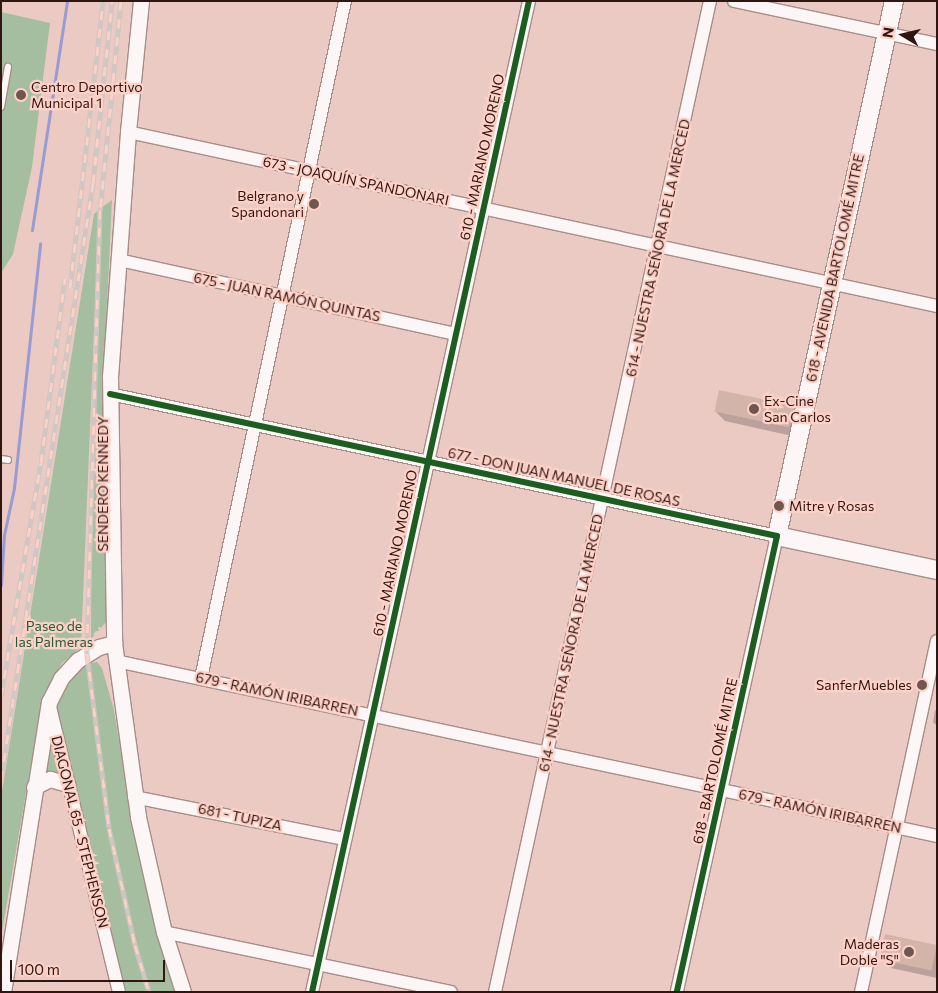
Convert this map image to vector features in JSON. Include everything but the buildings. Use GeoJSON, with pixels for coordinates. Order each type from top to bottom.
{"type":"FeatureCollection","features":[{"type":"Feature","properties":{"kind":"main road","name":"618 - AVENIDA BARTOLOMÉ MITRE"},"geometry":{"type":"LineString","coordinates":[[777,536],[894,1]]}},
{"type":"Feature","properties":{"kind":"main road","name":"677 - DON JUAN MANUEL DE ROSAS"},"geometry":{"type":"LineString","coordinates":[[777,536],[937,570]]}},
{"type":"Feature","properties":{"kind":"street"},"geometry":{"type":"LineString","coordinates":[[141,1],[128,132],[110,394],[114,643],[134,798],[164,932],[182,992]]}},
{"type":"Feature","properties":{"kind":"street"},"geometry":{"type":"LineString","coordinates":[[201,678],[345,1]]}},
{"type":"Feature","properties":{"kind":"street","name":"610 - MARIANO MORENO"},"geometry":{"type":"LineString","coordinates":[[312,992],[529,1]]}},
{"type":"Feature","properties":{"kind":"street","name":"614 - NUESTRA SEÑORA DE LA MERCED"},"geometry":{"type":"LineString","coordinates":[[495,992],[602,498],[660,246],[710,1]]}},
{"type":"Feature","properties":{"kind":"street"},"geometry":{"type":"LineString","coordinates":[[734,1],[937,44]]}},
{"type":"Feature","properties":{"kind":"street","name":"673 - JOAQUÍN SPANDONARI"},"geometry":{"type":"LineString","coordinates":[[128,132],[937,306]]}},
{"type":"Feature","properties":{"kind":"street","name":"675 - JUAN RAMÓN QUINTAS"},"geometry":{"type":"LineString","coordinates":[[119,260],[456,334]]}},
{"type":"Feature","properties":{"kind":"street","name":"677 - DON JUAN MANUEL DE ROSAS"},"geometry":{"type":"LineString","coordinates":[[110,394],[256,423],[777,536]]}},
{"type":"Feature","properties":{"kind":"street","name":"618 - BARTOLOMÉ MITRE"},"geometry":{"type":"LineString","coordinates":[[677,992],[777,536]]}},
{"type":"Feature","properties":{"kind":"street"},"geometry":{"type":"LineString","coordinates":[[860,992],[937,641]]}},
{"type":"Feature","properties":{"kind":"street"},"geometry":{"type":"LineString","coordinates":[[5,991],[34,787],[49,702],[60,678],[78,660],[99,646],[114,643]]}},
{"type":"Feature","properties":{"kind":"street","name":"679 - RAMÓN IRIBARREN"},"geometry":{"type":"LineString","coordinates":[[116,661],[374,714],[937,836]]}},
{"type":"Feature","properties":{"kind":"street","name":"DIAGONAL 65 - STEPHENSON"},"geometry":{"type":"LineString","coordinates":[[49,702],[119,992]]}},
{"type":"Feature","properties":{"kind":"street"},"geometry":{"type":"LineString","coordinates":[[34,787],[50,779],[68,784]]}},
{"type":"Feature","properties":{"kind":"street","name":"681 - TUPIZA"},"geometry":{"type":"LineString","coordinates":[[134,798],[345,839]]}},
{"type":"Feature","properties":{"kind":"street"},"geometry":{"type":"LineString","coordinates":[[164,932],[451,992]]}},
{"type":"Feature","properties":{"kind":"lane"},"geometry":{"type":"LineString","coordinates":[[1,107],[8,67]]}},
{"type":"Feature","properties":{"kind":"path"},"geometry":{"type":"LineString","coordinates":[[91,638],[103,620]]}},
{"type":"Feature","properties":{"kind":"green space","name":"Centro Deportivo Municipal 1"},"geometry":{"type":"Polygon","coordinates":[[[1,12],[50,23],[32,167],[13,254],[1,273],[1,12]]]}},
{"type":"Feature","properties":{"kind":"green space","name":"Paseo de las Palmeras"},"geometry":{"type":"Polygon","coordinates":[[[112,200],[103,394],[106,622],[91,639],[92,433],[101,208],[112,200]]]}},
{"type":"Feature","properties":{"kind":"green space","name":"Paseo de las Palmeras"},"geometry":{"type":"Polygon","coordinates":[[[99,210],[81,647],[62,663],[43,696],[1,937],[1,798],[94,214],[99,210]]]}},
{"type":"Feature","properties":{"kind":"green space"},"geometry":{"type":"Polygon","coordinates":[[[97,662],[102,668],[114,710],[128,796],[178,992],[125,992],[88,847],[56,705],[64,686],[81,665],[97,662]]]}},
{"type":"Feature","properties":{"kind":"green space"},"geometry":{"type":"Polygon","coordinates":[[[50,736],[60,773],[43,775],[50,736]]]}},
{"type":"Feature","properties":{"kind":"waterway"},"geometry":{"type":"LineString","coordinates":[[32,230],[67,1]]}},
{"type":"Feature","properties":{"kind":"waterway"},"geometry":{"type":"LineString","coordinates":[[1,585],[4,535],[14,488],[40,243]]}},
{"type":"Feature","properties":{"kind":"railway"},"geometry":{"type":"LineString","coordinates":[[70,288],[103,1]]}},
{"type":"Feature","properties":{"kind":"railway"},"geometry":{"type":"LineString","coordinates":[[1,779],[93,183],[112,1]]}},
{"type":"Feature","properties":{"kind":"railway"},"geometry":{"type":"LineString","coordinates":[[121,1],[100,210],[87,654],[109,828],[135,945],[149,992]]}},
{"type":"Feature","properties":{"kind":"railway"},"geometry":{"type":"LineString","coordinates":[[1,696],[41,463],[65,279]]}},
{"type":"Feature","properties":{"kind":"cycle path"},"geometry":{"type":"LineString","coordinates":[[312,992],[529,1]]}},
{"type":"Feature","properties":{"kind":"cycle path"},"geometry":{"type":"LineString","coordinates":[[110,394],[777,536],[677,992]]}},
{"type":"Feature","properties":{"kind":"place","name":"Centro Deportivo Municipal 1"},"geometry":{"type":"Point","coordinates":[21,95]}},
{"type":"Feature","properties":{"kind":"place","name":"Belgrano y Spandonari"},"geometry":{"type":"Point","coordinates":[314,204]}},
{"type":"Feature","properties":{"kind":"place","name":"Ex-Cine San Carlos"},"geometry":{"type":"Point","coordinates":[754,409]}},
{"type":"Feature","properties":{"kind":"place","name":"Mitre y Rosas"},"geometry":{"type":"Point","coordinates":[779,506]}},
{"type":"Feature","properties":{"kind":"place","name":"SanferMuebles"},"geometry":{"type":"Point","coordinates":[922,685]}},
{"type":"Feature","properties":{"kind":"place","name":"Maderas Doble \"S\""},"geometry":{"type":"Point","coordinates":[909,952]}}]}
